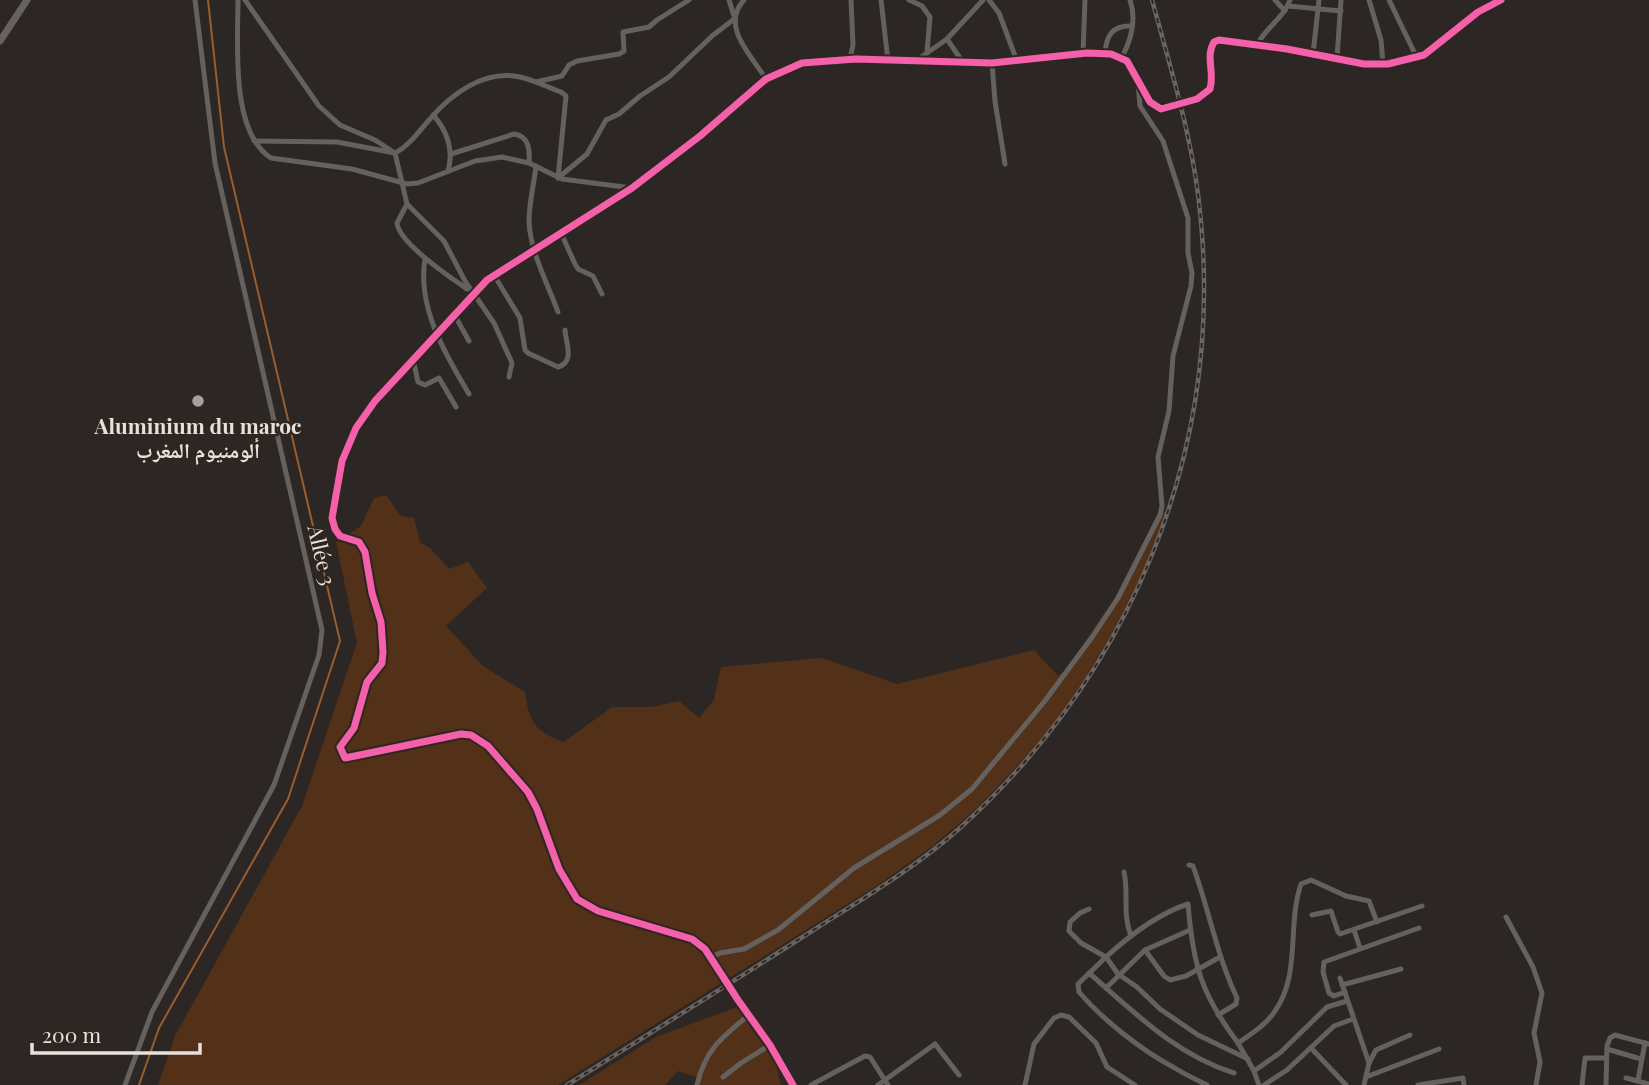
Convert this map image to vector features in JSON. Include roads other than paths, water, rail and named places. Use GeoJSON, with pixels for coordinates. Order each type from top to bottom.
{"type":"FeatureCollection","features":[{"type":"Feature","properties":{"kind":"street"},"geometry":{"type":"LineString","coordinates":[[0,41],[27,0]]}},
{"type":"Feature","properties":{"kind":"street","name":"Allée 3"},"geometry":{"type":"LineString","coordinates":[[125,1085],[152,1013],[274,785],[319,655],[323,630],[215,163],[195,0]]}},
{"type":"Feature","properties":{"kind":"street"},"geometry":{"type":"LineString","coordinates":[[238,0],[238,66],[247,122],[254,141],[262,151],[276,160],[352,169],[401,184],[418,183],[493,157],[512,158],[530,163],[558,178],[632,188]]}},
{"type":"Feature","properties":{"kind":"street"},"geometry":{"type":"LineString","coordinates":[[244,0],[319,106],[340,125],[375,139],[395,153],[407,204],[444,241],[472,293],[494,323],[512,363],[509,377]]}},
{"type":"Feature","properties":{"kind":"street"},"geometry":{"type":"LineString","coordinates":[[534,82],[562,76],[569,65],[577,61],[619,54],[624,51],[623,32],[649,27],[689,0]]}},
{"type":"Feature","properties":{"kind":"street"},"geometry":{"type":"LineString","coordinates":[[729,0],[738,37],[766,79]]}},
{"type":"Feature","properties":{"kind":"street"},"geometry":{"type":"LineString","coordinates":[[558,178],[587,153],[606,120],[619,114],[669,76],[734,18],[744,0]]}},
{"type":"Feature","properties":{"kind":"street"},"geometry":{"type":"LineString","coordinates":[[850,59],[853,45],[851,0]]}},
{"type":"Feature","properties":{"kind":"street"},"geometry":{"type":"LineString","coordinates":[[881,0],[888,61]]}},
{"type":"Feature","properties":{"kind":"street"},"geometry":{"type":"LineString","coordinates":[[909,0],[922,6],[930,17],[928,53]]}},
{"type":"Feature","properties":{"kind":"street"},"geometry":{"type":"LineString","coordinates":[[917,60],[947,39],[984,0]]}},
{"type":"Feature","properties":{"kind":"street"},"geometry":{"type":"LineString","coordinates":[[989,0],[999,13],[1017,61]]}},
{"type":"Feature","properties":{"kind":"street"},"geometry":{"type":"LineString","coordinates":[[1083,54],[1085,0]]}},
{"type":"Feature","properties":{"kind":"street"},"geometry":{"type":"LineString","coordinates":[[1122,57],[1132,26],[1133,9],[1130,0]]}},
{"type":"Feature","properties":{"kind":"street"},"geometry":{"type":"LineString","coordinates":[[1275,0],[1288,6],[1341,11]]}},
{"type":"Feature","properties":{"kind":"street"},"geometry":{"type":"LineString","coordinates":[[1313,54],[1319,0]]}},
{"type":"Feature","properties":{"kind":"street"},"geometry":{"type":"LineString","coordinates":[[1337,58],[1341,0]]}},
{"type":"Feature","properties":{"kind":"street"},"geometry":{"type":"LineString","coordinates":[[1369,0],[1381,40],[1383,64]]}},
{"type":"Feature","properties":{"kind":"street"},"geometry":{"type":"LineString","coordinates":[[1389,0],[1417,58]]}},
{"type":"Feature","properties":{"kind":"street"},"geometry":{"type":"LineString","coordinates":[[793,1085],[770,1045],[705,949],[692,939],[598,911],[577,899],[559,869],[534,801],[505,763],[476,738],[461,734],[345,758],[342,755],[340,747],[354,728],[367,682],[382,663],[383,652],[381,622],[372,593],[365,552],[359,542],[340,536],[332,518],[341,465],[365,414],[472,293],[494,275],[632,188],[722,118],[766,79],[802,63],[850,59],[992,64],[1105,54],[1122,57],[1131,66],[1138,83],[1153,105],[1161,109],[1191,101],[1203,96],[1210,89],[1213,77],[1209,53],[1214,42],[1224,40],[1383,64],[1417,58],[1440,44],[1478,12],[1501,0]]}},
{"type":"Feature","properties":{"kind":"street"},"geometry":{"type":"LineString","coordinates":[[1257,45],[1288,6]]}},
{"type":"Feature","properties":{"kind":"street"},"geometry":{"type":"LineString","coordinates":[[1105,54],[1107,40],[1113,30],[1120,26],[1132,26]]}},
{"type":"Feature","properties":{"kind":"street"},"geometry":{"type":"LineString","coordinates":[[947,39],[964,64]]}},
{"type":"Feature","properties":{"kind":"street"},"geometry":{"type":"LineString","coordinates":[[992,64],[1005,164]]}},
{"type":"Feature","properties":{"kind":"street"},"geometry":{"type":"LineString","coordinates":[[254,141],[337,142],[395,153],[405,147],[433,115],[460,92],[480,81],[510,75],[563,93],[567,98],[558,178]]}},
{"type":"Feature","properties":{"kind":"street"},"geometry":{"type":"LineString","coordinates":[[711,957],[744,949],[778,930],[854,868],[940,815],[971,789],[1044,702],[1093,636],[1118,598],[1160,516],[1163,506],[1158,484],[1158,457],[1169,411],[1173,356],[1192,273],[1188,253],[1188,218],[1163,141],[1140,106],[1138,83]]}},
{"type":"Feature","properties":{"kind":"street"},"geometry":{"type":"LineString","coordinates":[[433,115],[446,132],[451,153],[448,171]]}},
{"type":"Feature","properties":{"kind":"street"},"geometry":{"type":"LineString","coordinates":[[451,153],[514,134],[524,137],[527,142],[530,163]]}},
{"type":"Feature","properties":{"kind":"street"},"geometry":{"type":"LineString","coordinates":[[536,166],[529,221],[535,251],[558,312]]}},
{"type":"Feature","properties":{"kind":"street"},"geometry":{"type":"LineString","coordinates":[[407,204],[397,223],[397,229],[425,258],[472,293]]}},
{"type":"Feature","properties":{"kind":"street"},"geometry":{"type":"LineString","coordinates":[[561,233],[578,269],[593,276],[602,294]]}},
{"type":"Feature","properties":{"kind":"street"},"geometry":{"type":"LineString","coordinates":[[425,258],[424,291],[437,335],[469,394]]}},
{"type":"Feature","properties":{"kind":"street"},"geometry":{"type":"LineString","coordinates":[[494,275],[520,318],[528,353],[558,367],[563,366],[569,358],[565,330]]}},
{"type":"Feature","properties":{"kind":"street"},"geometry":{"type":"LineString","coordinates":[[454,314],[469,341]]}},
{"type":"Feature","properties":{"kind":"street"},"geometry":{"type":"LineString","coordinates":[[413,359],[418,382],[425,385],[439,378],[456,407]]}},
{"type":"Feature","properties":{"kind":"street"},"geometry":{"type":"LineString","coordinates":[[1189,865],[1193,866],[1205,899],[1220,957],[1237,998],[1236,1004],[1218,1014]]}},
{"type":"Feature","properties":{"kind":"street"},"geometry":{"type":"LineString","coordinates":[[1124,872],[1127,885],[1124,905],[1131,936]]}},
{"type":"Feature","properties":{"kind":"street"},"geometry":{"type":"LineString","coordinates":[[1238,1043],[1266,1023],[1286,991],[1297,900],[1303,882],[1315,882],[1346,896],[1368,901],[1377,922]]}},
{"type":"Feature","properties":{"kind":"street"},"geometry":{"type":"LineString","coordinates":[[1207,1085],[1174,1068],[1151,1052],[1086,1000],[1077,987],[1089,972],[1131,936],[1168,912],[1188,904],[1190,930],[1204,990],[1248,1059],[1259,1085]]}},
{"type":"Feature","properties":{"kind":"street"},"geometry":{"type":"LineString","coordinates":[[1312,915],[1330,910],[1338,933],[1422,906]]}},
{"type":"Feature","properties":{"kind":"street"},"geometry":{"type":"LineString","coordinates":[[1089,909],[1070,922],[1069,931],[1081,943],[1106,957],[1118,974],[1181,1024],[1248,1059]]}},
{"type":"Feature","properties":{"kind":"street"},"geometry":{"type":"LineString","coordinates":[[1506,917],[1533,967],[1542,993],[1534,1033],[1540,1062],[1536,1085]]}},
{"type":"Feature","properties":{"kind":"street"},"geometry":{"type":"LineString","coordinates":[[1345,992],[1331,996],[1324,977],[1323,963],[1419,928]]}},
{"type":"Feature","properties":{"kind":"street"},"geometry":{"type":"LineString","coordinates":[[1106,988],[1145,950],[1190,930]]}},
{"type":"Feature","properties":{"kind":"street"},"geometry":{"type":"LineString","coordinates":[[1354,930],[1360,948]]}},
{"type":"Feature","properties":{"kind":"street"},"geometry":{"type":"LineString","coordinates":[[1145,950],[1170,980],[1198,971],[1220,957]]}},
{"type":"Feature","properties":{"kind":"street"},"geometry":{"type":"LineString","coordinates":[[1342,985],[1401,969]]}},
{"type":"Feature","properties":{"kind":"street"},"geometry":{"type":"LineString","coordinates":[[1089,972],[1134,1014],[1183,1050],[1206,1064],[1234,1073]]}},
{"type":"Feature","properties":{"kind":"street"},"geometry":{"type":"LineString","coordinates":[[1340,978],[1369,1063]]}},
{"type":"Feature","properties":{"kind":"street"},"geometry":{"type":"LineString","coordinates":[[1254,1071],[1281,1052],[1327,1007],[1347,1001]]}},
{"type":"Feature","properties":{"kind":"street"},"geometry":{"type":"LineString","coordinates":[[697,1085],[700,1073],[719,1039],[749,1015]]}},
{"type":"Feature","properties":{"kind":"street"},"geometry":{"type":"LineString","coordinates":[[1025,1085],[1034,1044],[1054,1018],[1060,1016],[1069,1017],[1096,1043],[1107,1067],[1135,1085]]}},
{"type":"Feature","properties":{"kind":"street"},"geometry":{"type":"LineString","coordinates":[[1265,1085],[1287,1070],[1334,1026],[1353,1019]]}},
{"type":"Feature","properties":{"kind":"street"},"geometry":{"type":"LineString","coordinates":[[1363,1085],[1376,1050],[1410,1035]]}},
{"type":"Feature","properties":{"kind":"street"},"geometry":{"type":"LineString","coordinates":[[1606,1085],[1607,1049],[1610,1038],[1615,1035],[1647,1044],[1641,1059],[1638,1080]]}},
{"type":"Feature","properties":{"kind":"street"},"geometry":{"type":"LineString","coordinates":[[878,1085],[887,1083],[935,1044],[959,1075]]}},
{"type":"Feature","properties":{"kind":"street"},"geometry":{"type":"LineString","coordinates":[[723,1077],[741,1062],[770,1045]]}},
{"type":"Feature","properties":{"kind":"street"},"geometry":{"type":"LineString","coordinates":[[1311,1048],[1346,1085]]}},
{"type":"Feature","properties":{"kind":"street"},"geometry":{"type":"LineString","coordinates":[[1366,1077],[1439,1049]]}},
{"type":"Feature","properties":{"kind":"street"},"geometry":{"type":"LineString","coordinates":[[1607,1049],[1641,1059]]}},
{"type":"Feature","properties":{"kind":"street"},"geometry":{"type":"LineString","coordinates":[[811,1085],[865,1056],[870,1057],[887,1083]]}},
{"type":"Feature","properties":{"kind":"street"},"geometry":{"type":"LineString","coordinates":[[1582,1085],[1586,1058],[1606,1058]]}},
{"type":"Feature","properties":{"kind":"street"},"geometry":{"type":"LineString","coordinates":[[1418,1085],[1463,1078],[1464,1085]]}},
{"type":"Feature","properties":{"kind":"street"},"geometry":{"type":"LineString","coordinates":[[1626,1078],[1649,1084]]}},
{"type":"Feature","properties":{"kind":"waterway"},"geometry":{"type":"LineString","coordinates":[[139,1085],[159,1028],[288,799],[340,641],[224,147],[208,0]]}},
{"type":"Feature","properties":{"kind":"railway"},"geometry":{"type":"LineString","coordinates":[[567,1085],[869,895],[943,843],[1020,767],[1073,700],[1117,629],[1153,554],[1179,474],[1196,392],[1204,308],[1201,222],[1194,166],[1182,110],[1152,0]]}},
{"type":"Feature","properties":{"kind":"place","name":"Aluminium du maroc ألومنيوم المغرب"},"geometry":{"type":"Point","coordinates":[198,401]}}]}
